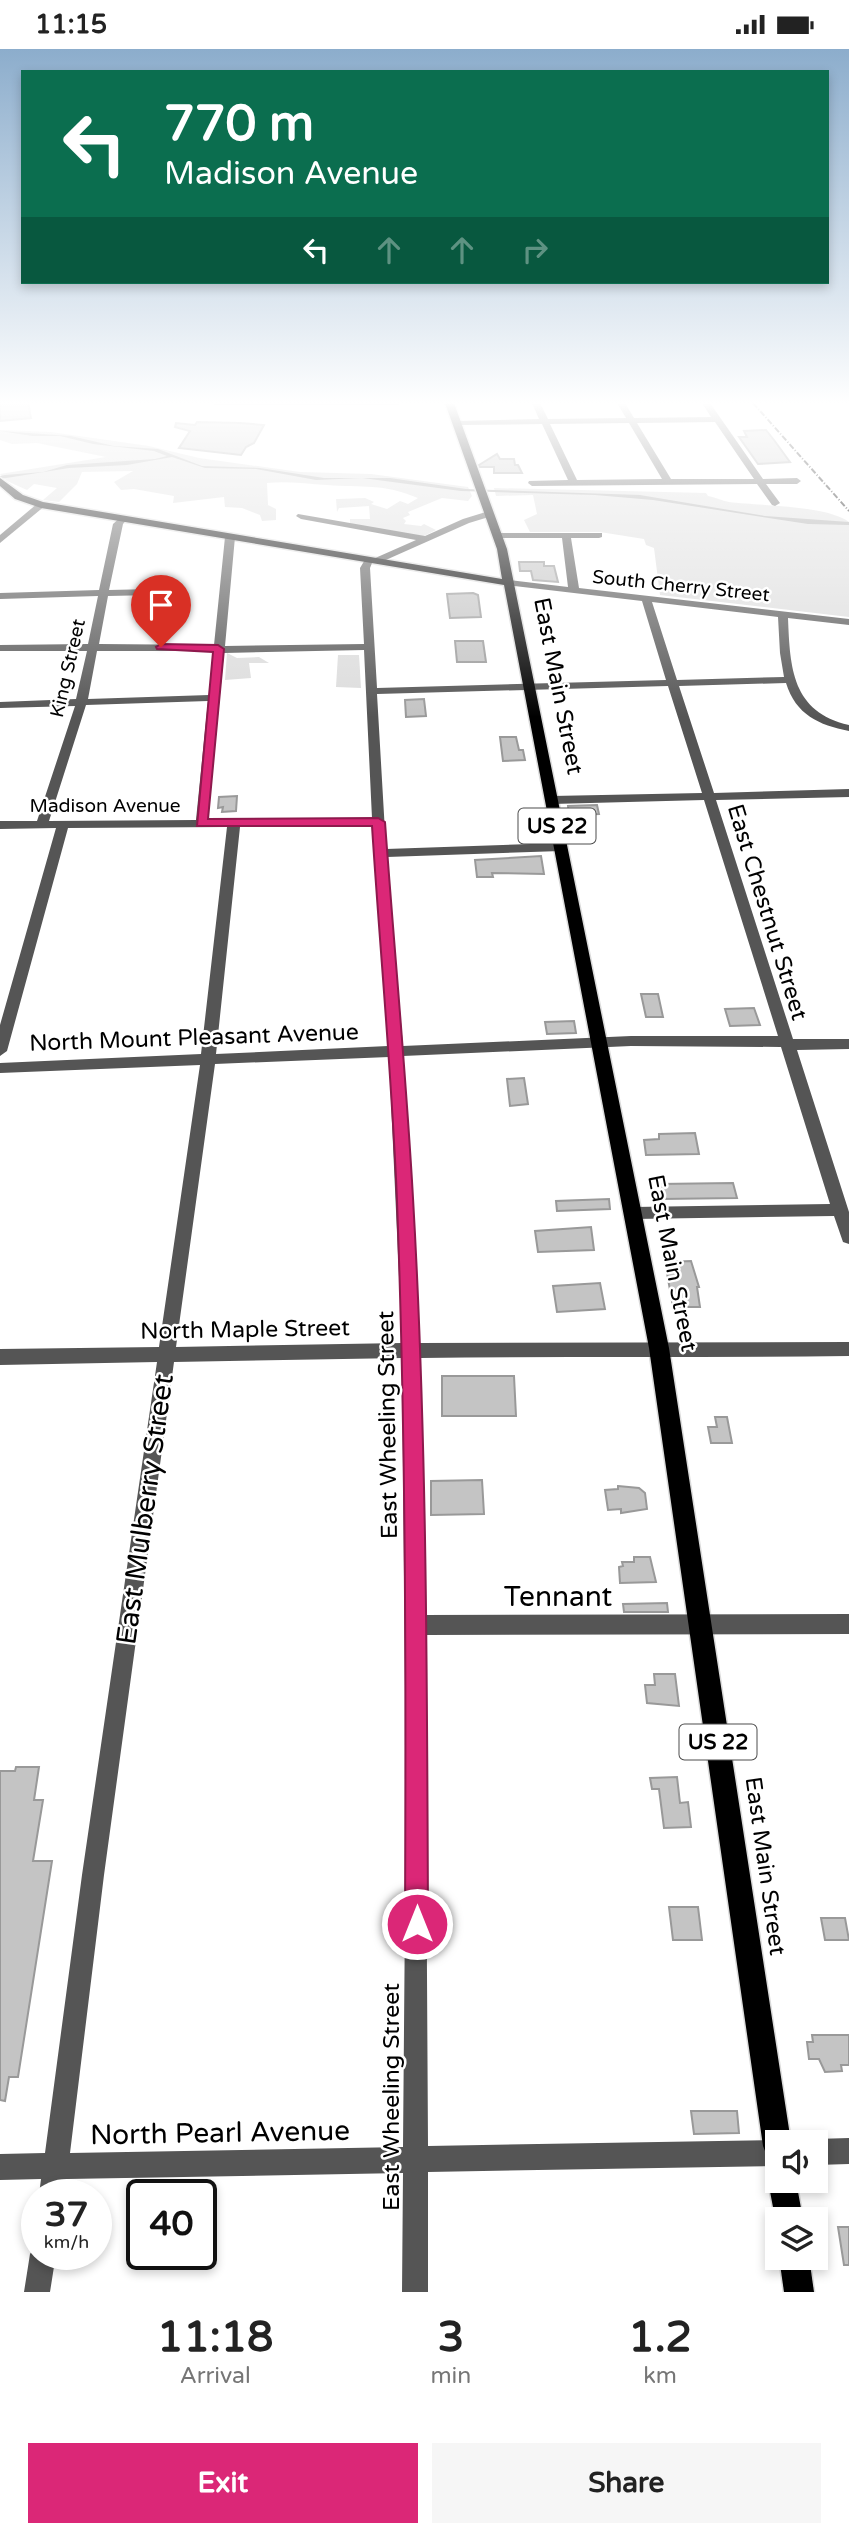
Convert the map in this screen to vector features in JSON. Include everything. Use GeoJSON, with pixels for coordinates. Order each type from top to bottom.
{"type":"FeatureCollection","features":[{"type":"Feature","properties":{"kind":"main road"},"geometry":{"type":"LineString","coordinates":[[56,508],[509,583]]}},
{"type":"Feature","properties":{"kind":"main road","name":"East Main Street"},"geometry":{"type":"LineString","coordinates":[[487,508],[498,535],[509,583],[659,1348],[775,2130]]}},
{"type":"Feature","properties":{"kind":"main road"},"geometry":{"type":"LineString","coordinates":[[796,2270],[799,2292]]}},
{"type":"Feature","properties":{"kind":"street"},"geometry":{"type":"LineString","coordinates":[[0,540],[38,508]]}},
{"type":"Feature","properties":{"kind":"street"},"geometry":{"type":"LineString","coordinates":[[372,561],[489,514]]}},
{"type":"Feature","properties":{"kind":"street"},"geometry":{"type":"LineString","coordinates":[[301,516],[426,539]]}},
{"type":"Feature","properties":{"kind":"street","name":"King Street"},"geometry":{"type":"LineString","coordinates":[[42,824],[81,704],[118,524],[122,519]]}},
{"type":"Feature","properties":{"kind":"street"},"geometry":{"type":"LineString","coordinates":[[498,535],[599,535]]}},
{"type":"Feature","properties":{"kind":"street"},"geometry":{"type":"LineString","coordinates":[[566,535],[574,591]]}},
{"type":"Feature","properties":{"kind":"street"},"geometry":{"type":"LineString","coordinates":[[202,823],[230,537]]}},
{"type":"Feature","properties":{"kind":"street","name":"East Wheeling Street"},"geometry":{"type":"LineString","coordinates":[[372,561],[365,568],[378,822],[405,1197],[411,1350],[416,1625],[415,2292]]}},
{"type":"Feature","properties":{"kind":"street","name":"South Cherry Street"},"geometry":{"type":"LineString","coordinates":[[509,583],[849,622]]}},
{"type":"Feature","properties":{"kind":"street"},"geometry":{"type":"LineString","coordinates":[[0,596],[153,592]]}},
{"type":"Feature","properties":{"kind":"street","name":"East Chestnut Street"},"geometry":{"type":"LineString","coordinates":[[646,599],[849,1237]]}},
{"type":"Feature","properties":{"kind":"street"},"geometry":{"type":"LineString","coordinates":[[783,614],[783,642],[791,680],[799,701],[809,715],[826,723],[849,728]]}},
{"type":"Feature","properties":{"kind":"street"},"geometry":{"type":"LineString","coordinates":[[0,648],[369,647]]}},
{"type":"Feature","properties":{"kind":"street"},"geometry":{"type":"LineString","coordinates":[[372,691],[791,680]]}},
{"type":"Feature","properties":{"kind":"street"},"geometry":{"type":"LineString","coordinates":[[0,705],[214,698]]}},
{"type":"Feature","properties":{"kind":"street"},"geometry":{"type":"LineString","coordinates":[[552,800],[849,793]]}},
{"type":"Feature","properties":{"kind":"street","name":"Madison Avenue"},"geometry":{"type":"LineString","coordinates":[[0,825],[378,822]]}},
{"type":"Feature","properties":{"kind":"street","name":"East Mulberry Street"},"geometry":{"type":"LineString","coordinates":[[54,2179],[93,1875],[208,1060],[234,823]]}},
{"type":"Feature","properties":{"kind":"street"},"geometry":{"type":"LineString","coordinates":[[0,1051],[63,824]]}},
{"type":"Feature","properties":{"kind":"street"},"geometry":{"type":"LineString","coordinates":[[381,853],[561,847]]}},
{"type":"Feature","properties":{"kind":"street","name":"North Mount Pleasant Avenue"},"geometry":{"type":"LineString","coordinates":[[0,1068],[600,1042],[785,1041],[797,1045],[849,1044]]}},
{"type":"Feature","properties":{"kind":"street"},"geometry":{"type":"LineString","coordinates":[[634,1213],[841,1210]]}},
{"type":"Feature","properties":{"kind":"street","name":"North Maple Street"},"geometry":{"type":"LineString","coordinates":[[0,1357],[165,1357],[411,1350],[849,1349]]}},
{"type":"Feature","properties":{"kind":"street","name":"Tennant"},"geometry":{"type":"LineString","coordinates":[[416,1625],[723,1627],[849,1624]]}},
{"type":"Feature","properties":{"kind":"street"},"geometry":{"type":"LineString","coordinates":[[828,2152],[849,2151]]}},
{"type":"Feature","properties":{"kind":"street","name":"North Pearl Avenue"},"geometry":{"type":"LineString","coordinates":[[0,2167],[56,2168],[239,2161],[416,2160],[591,2154],[765,2153]]}},
{"type":"Feature","properties":{"kind":"street"},"geometry":{"type":"LineString","coordinates":[[37,2292],[40,2270]]}},
{"type":"Feature","properties":{"kind":"shaded area"},"geometry":{"type":"Polygon","coordinates":[[[236,508],[273,508],[276,509],[276,520],[262,521],[260,515],[236,508]]]}},
{"type":"Feature","properties":{"kind":"shaded area"},"geometry":{"type":"Polygon","coordinates":[[[369,508],[419,508],[408,512],[410,515],[403,518],[406,521],[404,524],[424,524],[436,530],[422,537],[350,524],[350,519],[370,519],[369,508]]]}},
{"type":"Feature","properties":{"kind":"shaded area"},"geometry":{"type":"Polygon","coordinates":[[[536,508],[798,508],[839,516],[849,522],[849,617],[660,595],[654,548],[646,545],[644,539],[600,532],[530,532],[524,520],[537,514],[536,508]]]}},
{"type":"Feature","properties":{"kind":"shaded area"},"geometry":{"type":"Polygon","coordinates":[[[703,508],[765,516],[849,522],[849,525],[808,524],[703,508]]]}},
{"type":"Feature","properties":{"kind":"shaded area"},"geometry":{"type":"Polygon","coordinates":[[[227,653],[237,658],[259,657],[269,663],[249,663],[251,678],[225,680],[227,653]]]}},
{"type":"Feature","properties":{"kind":"shaded area"},"geometry":{"type":"Polygon","coordinates":[[[338,655],[359,655],[361,688],[336,687],[338,655]]]}},
{"type":"Feature","properties":{"kind":"building"},"geometry":{"type":"Polygon","coordinates":[[[519,562],[544,562],[544,566],[554,566],[558,582],[533,580],[531,571],[520,571],[519,562]]]}},
{"type":"Feature","properties":{"kind":"building"},"geometry":{"type":"Polygon","coordinates":[[[447,594],[478,595],[481,617],[450,618],[447,594]]]}},
{"type":"Feature","properties":{"kind":"building"},"geometry":{"type":"Polygon","coordinates":[[[455,641],[483,641],[486,662],[457,662],[455,641]]]}},
{"type":"Feature","properties":{"kind":"building"},"geometry":{"type":"Polygon","coordinates":[[[424,699],[426,716],[406,717],[405,700],[424,699]]]}},
{"type":"Feature","properties":{"kind":"building"},"geometry":{"type":"Polygon","coordinates":[[[500,737],[516,737],[525,760],[503,761],[500,737]]]}},
{"type":"Feature","properties":{"kind":"building"},"geometry":{"type":"Polygon","coordinates":[[[237,796],[236,811],[222,812],[223,807],[218,808],[219,797],[237,796]]]}},
{"type":"Feature","properties":{"kind":"building"},"geometry":{"type":"Polygon","coordinates":[[[597,805],[599,814],[569,815],[568,806],[597,805]]]}},
{"type":"Feature","properties":{"kind":"building"},"geometry":{"type":"Polygon","coordinates":[[[541,856],[544,874],[492,873],[493,877],[477,877],[475,860],[541,856]]]}},
{"type":"Feature","properties":{"kind":"building"},"geometry":{"type":"Polygon","coordinates":[[[641,994],[658,994],[663,1017],[646,1017],[641,994]]]}},
{"type":"Feature","properties":{"kind":"building"},"geometry":{"type":"Polygon","coordinates":[[[754,1008],[760,1025],[730,1026],[725,1009],[754,1008]]]}},
{"type":"Feature","properties":{"kind":"building"},"geometry":{"type":"Polygon","coordinates":[[[574,1021],[576,1033],[547,1034],[545,1022],[574,1021]]]}},
{"type":"Feature","properties":{"kind":"building"},"geometry":{"type":"Polygon","coordinates":[[[524,1078],[528,1104],[510,1106],[507,1079],[524,1078]]]}},
{"type":"Feature","properties":{"kind":"building"},"geometry":{"type":"Polygon","coordinates":[[[695,1133],[699,1154],[646,1155],[644,1140],[659,1139],[659,1134],[695,1133]]]}},
{"type":"Feature","properties":{"kind":"building"},"geometry":{"type":"Polygon","coordinates":[[[733,1183],[737,1198],[662,1199],[659,1184],[733,1183]]]}},
{"type":"Feature","properties":{"kind":"building"},"geometry":{"type":"Polygon","coordinates":[[[609,1199],[610,1209],[557,1211],[556,1201],[609,1199]]]}},
{"type":"Feature","properties":{"kind":"building"},"geometry":{"type":"Polygon","coordinates":[[[591,1227],[594,1250],[538,1252],[535,1231],[591,1227]]]}},
{"type":"Feature","properties":{"kind":"building"},"geometry":{"type":"Polygon","coordinates":[[[691,1261],[699,1287],[700,1307],[673,1307],[665,1262],[691,1261]]]}},
{"type":"Feature","properties":{"kind":"building"},"geometry":{"type":"Polygon","coordinates":[[[600,1283],[605,1309],[557,1312],[553,1286],[600,1283]]]}},
{"type":"Feature","properties":{"kind":"building"},"geometry":{"type":"Polygon","coordinates":[[[442,1376],[514,1376],[516,1416],[442,1416],[442,1376]]]}},
{"type":"Feature","properties":{"kind":"building"},"geometry":{"type":"Polygon","coordinates":[[[715,1417],[727,1417],[732,1443],[711,1443],[708,1427],[717,1427],[715,1417]]]}},
{"type":"Feature","properties":{"kind":"building"},"geometry":{"type":"Polygon","coordinates":[[[482,1480],[484,1514],[431,1515],[431,1481],[482,1480]]]}},
{"type":"Feature","properties":{"kind":"building"},"geometry":{"type":"Polygon","coordinates":[[[618,1486],[639,1488],[645,1493],[647,1509],[621,1513],[621,1509],[608,1510],[605,1490],[618,1489],[618,1486]]]}},
{"type":"Feature","properties":{"kind":"building"},"geometry":{"type":"Polygon","coordinates":[[[634,1557],[650,1557],[656,1582],[620,1583],[619,1567],[623,1566],[622,1562],[634,1562],[634,1557]]]}},
{"type":"Feature","properties":{"kind":"building"},"geometry":{"type":"Polygon","coordinates":[[[667,1603],[668,1612],[624,1612],[623,1604],[667,1603]]]}},
{"type":"Feature","properties":{"kind":"building"},"geometry":{"type":"Polygon","coordinates":[[[654,1674],[675,1674],[679,1706],[647,1703],[645,1685],[655,1685],[654,1674]]]}},
{"type":"Feature","properties":{"kind":"building"},"geometry":{"type":"Polygon","coordinates":[[[16,1767],[39,1767],[34,1800],[43,1800],[33,1861],[52,1861],[18,2077],[9,2077],[5,2101],[0,2100],[0,1771],[15,1771],[16,1767]]]}},
{"type":"Feature","properties":{"kind":"building"},"geometry":{"type":"Polygon","coordinates":[[[677,1777],[680,1803],[688,1802],[691,1827],[664,1828],[659,1789],[652,1789],[650,1778],[677,1777]]]}},
{"type":"Feature","properties":{"kind":"building"},"geometry":{"type":"Polygon","coordinates":[[[669,1907],[698,1907],[702,1940],[673,1940],[669,1907]]]}},
{"type":"Feature","properties":{"kind":"building"},"geometry":{"type":"Polygon","coordinates":[[[821,1918],[845,1918],[849,1940],[825,1940],[821,1918]]]}},
{"type":"Feature","properties":{"kind":"building"},"geometry":{"type":"Polygon","coordinates":[[[812,2035],[849,2035],[849,2065],[841,2065],[842,2071],[825,2072],[819,2059],[809,2059],[807,2042],[813,2042],[812,2035]]]}},
{"type":"Feature","properties":{"kind":"building"},"geometry":{"type":"Polygon","coordinates":[[[691,2111],[737,2111],[739,2133],[694,2134],[691,2111]]]}},
{"type":"Feature","properties":{"kind":"building"},"geometry":{"type":"Polygon","coordinates":[[[838,2227],[849,2227],[849,2265],[844,2265],[838,2227]]]}},
{"type":"Feature","properties":{"kind":"railway"},"geometry":{"type":"LineString","coordinates":[[846,508],[849,511]]}},
{"type":"Feature","properties":{"kind":"route"},"geometry":{"type":"LineString","coordinates":[[161,647],[218,649],[202,823],[378,822],[405,1197],[411,1350],[416,1625],[417,1924]]}}]}
